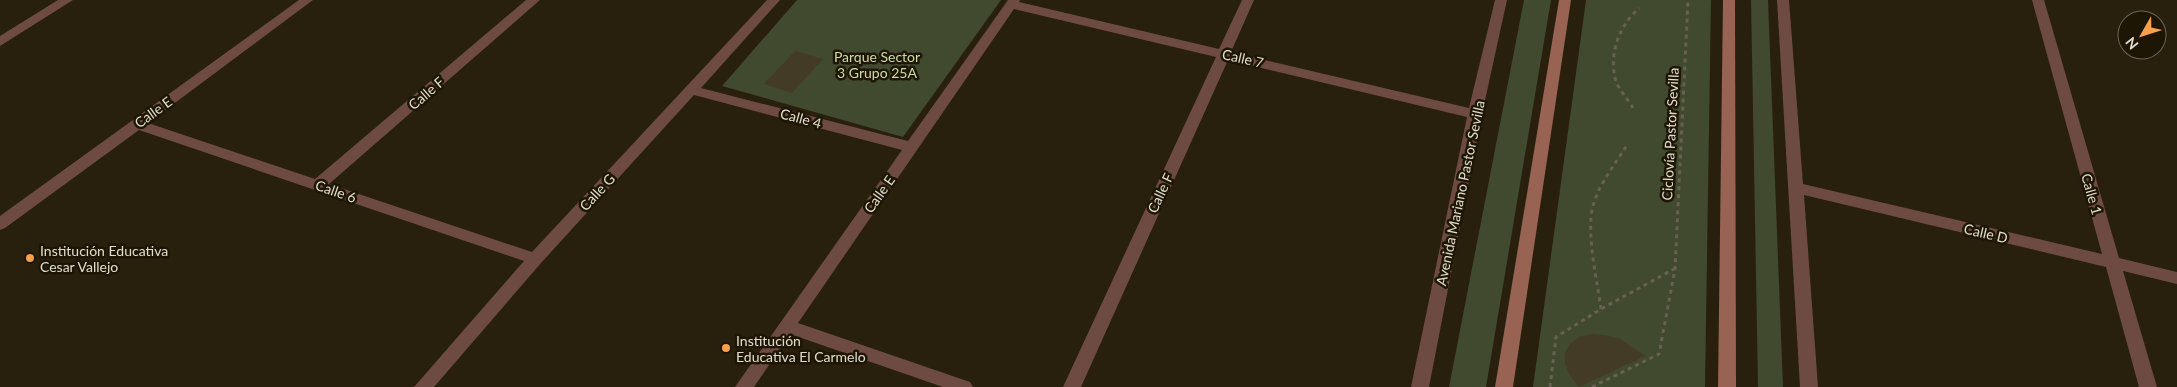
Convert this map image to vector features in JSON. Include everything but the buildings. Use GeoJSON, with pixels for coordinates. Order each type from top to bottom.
{"type":"FeatureCollection","features":[{"type":"Feature","properties":{"kind":"main road"},"geometry":{"type":"LineString","coordinates":[[1504,387],[1565,0]]}},
{"type":"Feature","properties":{"kind":"main road"},"geometry":{"type":"LineString","coordinates":[[1727,387],[1730,0]]}},
{"type":"Feature","properties":{"kind":"street"},"geometry":{"type":"LineString","coordinates":[[0,42],[66,0]]}},
{"type":"Feature","properties":{"kind":"street","name":"Calle E"},"geometry":{"type":"LineString","coordinates":[[0,224],[307,0]]}},
{"type":"Feature","properties":{"kind":"street","name":"Calle F"},"geometry":{"type":"LineString","coordinates":[[318,185],[534,0]]}},
{"type":"Feature","properties":{"kind":"street","name":"Calle G"},"geometry":{"type":"LineString","coordinates":[[423,387],[535,259],[774,0]]}},
{"type":"Feature","properties":{"kind":"street","name":"Calle F"},"geometry":{"type":"LineString","coordinates":[[1072,387],[1248,0]]}},
{"type":"Feature","properties":{"kind":"street","name":"Avenida Mariano Pastor Sevilla"},"geometry":{"type":"LineString","coordinates":[[1420,387],[1476,114],[1502,0]]}},
{"type":"Feature","properties":{"kind":"street"},"geometry":{"type":"LineString","coordinates":[[1783,0],[1809,387]]}},
{"type":"Feature","properties":{"kind":"street","name":"Calle 1"},"geometry":{"type":"LineString","coordinates":[[2038,0],[2148,387]]}},
{"type":"Feature","properties":{"kind":"street","name":"Calle E"},"geometry":{"type":"LineString","coordinates":[[744,387],[1012,2]]}},
{"type":"Feature","properties":{"kind":"street","name":"Calle 7"},"geometry":{"type":"LineString","coordinates":[[1012,2],[1476,114]]}},
{"type":"Feature","properties":{"kind":"street","name":"Calle 4"},"geometry":{"type":"LineString","coordinates":[[692,90],[911,147]]}},
{"type":"Feature","properties":{"kind":"street","name":"Calle 6"},"geometry":{"type":"LineString","coordinates":[[136,124],[535,259]]}},
{"type":"Feature","properties":{"kind":"street","name":"Calle D"},"geometry":{"type":"LineString","coordinates":[[1795,188],[2177,278]]}},
{"type":"Feature","properties":{"kind":"street"},"geometry":{"type":"LineString","coordinates":[[787,326],[964,387]]}},
{"type":"Feature","properties":{"kind":"path","name":"Ciclovía Pastor Sevilla"},"geometry":{"type":"LineString","coordinates":[[1592,387],[1659,354],[1675,269],[1688,0]]}},
{"type":"Feature","properties":{"kind":"path"},"geometry":{"type":"LineString","coordinates":[[1632,108],[1615,79],[1613,48],[1629,17],[1639,8]]}},
{"type":"Feature","properties":{"kind":"path"},"geometry":{"type":"LineString","coordinates":[[1601,309],[1593,250],[1591,216],[1599,191],[1627,145]]}},
{"type":"Feature","properties":{"kind":"path"},"geometry":{"type":"LineString","coordinates":[[1550,387],[1556,337],[1601,309],[1675,269]]}},
{"type":"Feature","properties":{"kind":"green space","name":"Parque Sector 3 Grupo 25A"},"geometry":{"type":"Polygon","coordinates":[[[797,0],[1001,0],[903,137],[722,86],[797,0]]]}},
{"type":"Feature","properties":{"kind":"green space"},"geometry":{"type":"Polygon","coordinates":[[[1524,0],[1551,0],[1486,387],[1449,387],[1524,0]]]}},
{"type":"Feature","properties":{"kind":"green space"},"geometry":{"type":"Polygon","coordinates":[[[1586,0],[1711,0],[1705,387],[1533,387],[1586,0]]]}},
{"type":"Feature","properties":{"kind":"green space"},"geometry":{"type":"Polygon","coordinates":[[[1751,0],[1768,0],[1783,387],[1758,387],[1751,0]]]}},
{"type":"Feature","properties":{"kind":"place","name":"Institución Educativa Cesar Vallejo"},"geometry":{"type":"Point","coordinates":[30,258]}},
{"type":"Feature","properties":{"kind":"place","name":"Institución Educativa El Carmelo"},"geometry":{"type":"Point","coordinates":[726,348]}}]}
